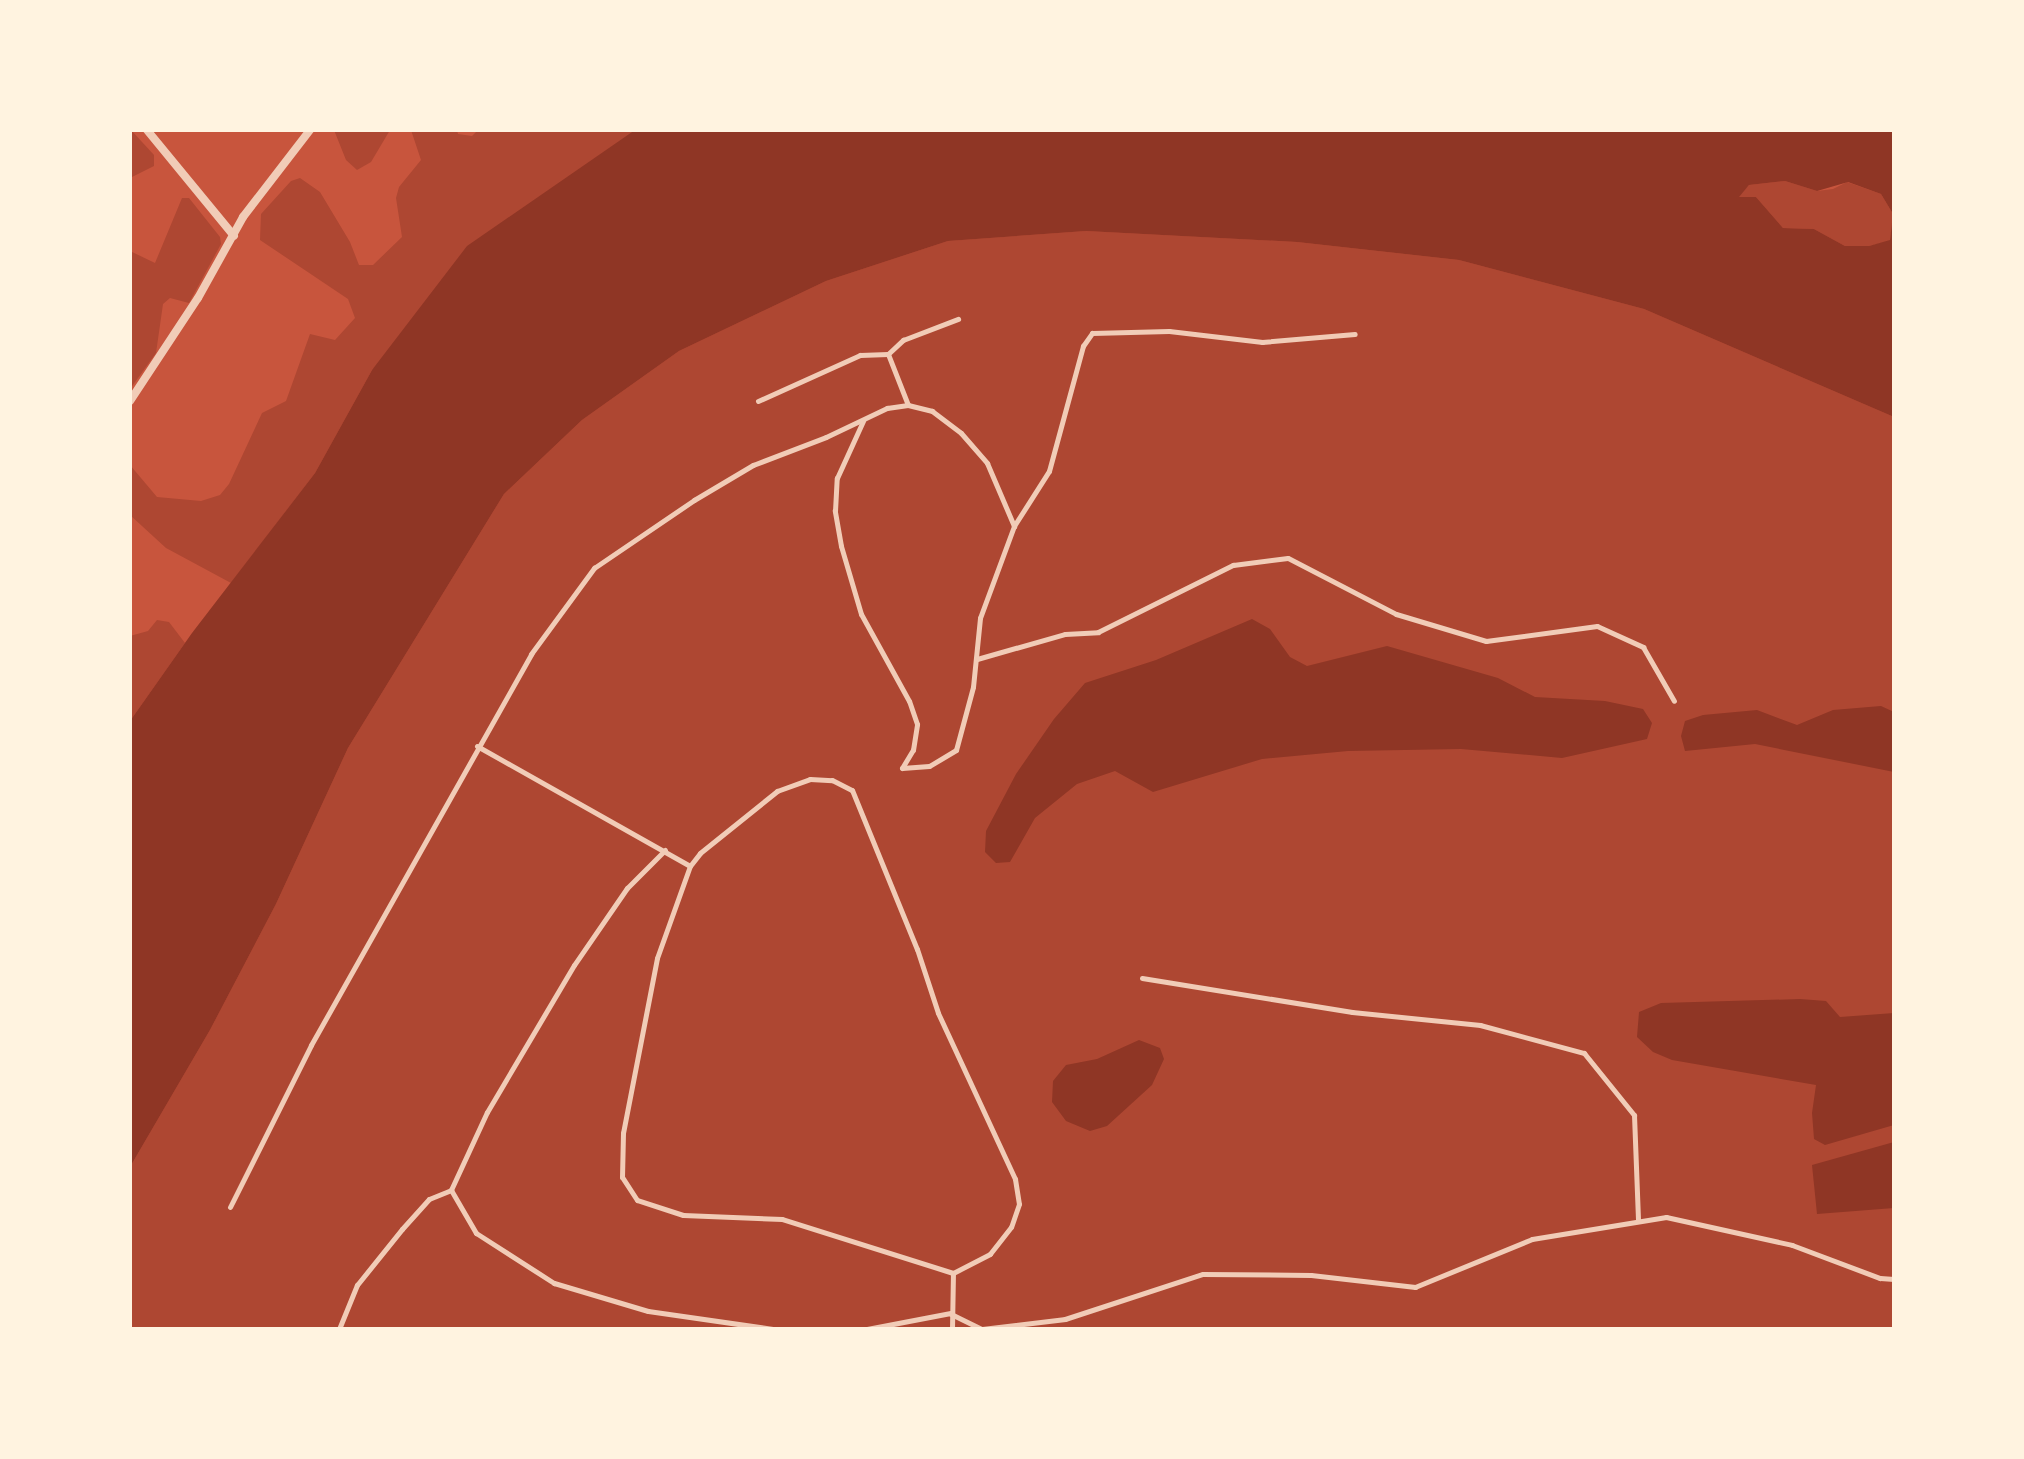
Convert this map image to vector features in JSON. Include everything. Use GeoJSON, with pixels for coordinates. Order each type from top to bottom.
{"type":"FeatureCollection","features":[{"type":"Feature","properties":{"kind":"street"},"geometry":{"type":"LineString","coordinates":[[147,130],[234,236]]}},
{"type":"Feature","properties":{"kind":"street"},"geometry":{"type":"LineString","coordinates":[[130,401],[177,332],[251,204],[310,130]]}},
{"type":"Feature","properties":{"kind":"lane"},"geometry":{"type":"LineString","coordinates":[[758,401],[860,355],[888,354],[903,340],[958,319]]}},
{"type":"Feature","properties":{"kind":"lane"},"geometry":{"type":"LineString","coordinates":[[863,421],[847,449],[837,478],[835,511],[841,546],[861,614],[909,701],[917,724],[913,750],[902,768],[929,766],[956,750],[967,719],[980,618],[1014,526],[1049,471],[1083,346],[1092,333],[1169,331],[1262,342],[1355,334]]}},
{"type":"Feature","properties":{"kind":"lane"},"geometry":{"type":"LineString","coordinates":[[888,354],[908,405]]}},
{"type":"Feature","properties":{"kind":"lane"},"geometry":{"type":"LineString","coordinates":[[230,1207],[311,1045],[477,746],[531,654],[594,568],[694,500],[753,465],[863,421],[887,408],[908,405],[932,411],[961,433],[987,463],[1014,526]]}},
{"type":"Feature","properties":{"kind":"lane"},"geometry":{"type":"LineString","coordinates":[[977,659],[1065,634],[1098,632],[1233,565],[1288,558],[1396,614],[1486,641],[1597,626],[1643,647],[1674,701]]}},
{"type":"Feature","properties":{"kind":"lane"},"geometry":{"type":"LineString","coordinates":[[477,746],[690,866]]}},
{"type":"Feature","properties":{"kind":"lane"},"geometry":{"type":"LineString","coordinates":[[810,779],[832,780],[852,790],[917,949],[938,1013],[1015,1179],[1019,1204],[1011,1227],[990,1254],[953,1273],[782,1219],[683,1215],[637,1200],[622,1177],[623,1133],[657,958],[690,866],[710,844],[777,791],[810,779]]}},
{"type":"Feature","properties":{"kind":"lane"},"geometry":{"type":"LineString","coordinates":[[339,1329],[357,1285],[402,1229],[429,1199],[451,1190],[487,1112],[574,965],[627,888],[665,850]]}},
{"type":"Feature","properties":{"kind":"lane"},"geometry":{"type":"LineString","coordinates":[[1142,978],[1352,1012],[1480,1025],[1584,1053],[1634,1115],[1638,1221]]}},
{"type":"Feature","properties":{"kind":"lane"},"geometry":{"type":"LineString","coordinates":[[451,1190],[476,1233],[554,1283],[648,1311],[773,1329]]}},
{"type":"Feature","properties":{"kind":"lane"},"geometry":{"type":"LineString","coordinates":[[867,1329],[950,1313],[982,1329],[1065,1319],[1203,1274],[1311,1275],[1415,1287],[1532,1239],[1666,1217],[1778,1242],[1880,1278],[1894,1279]]}},
{"type":"Feature","properties":{"kind":"lane"},"geometry":{"type":"LineString","coordinates":[[952,1329],[953,1273]]}},
{"type":"Feature","properties":{"kind":"shaded area"},"geometry":{"type":"Polygon","coordinates":[[[131,130],[154,155],[154,166],[130,178],[131,130]]]}},
{"type":"Feature","properties":{"kind":"shaded area"},"geometry":{"type":"Polygon","coordinates":[[[334,130],[390,130],[371,162],[357,170],[346,160],[334,130]]]}},
{"type":"Feature","properties":{"kind":"shaded area"},"geometry":{"type":"Polygon","coordinates":[[[411,130],[457,130],[458,134],[472,136],[478,130],[635,130],[372,370],[315,473],[231,583],[166,548],[130,515],[130,465],[157,497],[201,501],[220,495],[229,484],[262,413],[286,401],[310,334],[335,340],[355,318],[348,299],[260,240],[261,214],[291,181],[300,178],[320,192],[350,242],[359,265],[373,265],[402,237],[396,198],[399,187],[421,160],[411,130]]]}},
{"type":"Feature","properties":{"kind":"shaded area"},"geometry":{"type":"Polygon","coordinates":[[[635,130],[1894,130],[1894,417],[1644,309],[1459,260],[1297,242],[1086,231],[948,241],[826,281],[679,351],[582,420],[504,494],[348,748],[276,904],[210,1030],[130,1167],[130,721],[192,633],[315,473],[372,370],[467,246],[635,130]],[[1785,181],[1749,185],[1739,197],[1756,197],[1783,228],[1814,229],[1845,246],[1869,246],[1890,240],[1893,214],[1881,194],[1848,182],[1817,191],[1785,181]]]}},
{"type":"Feature","properties":{"kind":"shaded area"},"geometry":{"type":"Polygon","coordinates":[[[1785,181],[1817,191],[1833,189],[1847,182],[1881,194],[1893,214],[1890,241],[1869,246],[1845,246],[1814,229],[1783,228],[1756,197],[1738,197],[1749,185],[1785,181]]]}},
{"type":"Feature","properties":{"kind":"shaded area"},"geometry":{"type":"Polygon","coordinates":[[[182,198],[189,198],[220,237],[221,244],[189,303],[170,298],[163,304],[156,353],[130,389],[130,251],[155,263],[182,198]]]}},
{"type":"Feature","properties":{"kind":"shaded area"},"geometry":{"type":"Polygon","coordinates":[[[1086,231],[1297,242],[1459,260],[1644,309],[1894,417],[1894,1329],[130,1329],[130,1167],[210,1030],[276,904],[348,748],[504,494],[582,420],[679,351],[826,281],[948,241],[1086,231]]]}},
{"type":"Feature","properties":{"kind":"shaded area"},"geometry":{"type":"Polygon","coordinates":[[[1252,619],[1270,629],[1290,657],[1307,666],[1387,646],[1498,678],[1535,697],[1605,701],[1643,709],[1652,723],[1647,739],[1562,758],[1461,749],[1348,751],[1262,759],[1153,792],[1115,771],[1077,784],[1035,818],[1010,862],[996,863],[985,852],[986,831],[1016,774],[1054,719],[1085,683],[1156,660],[1252,619]]]}},
{"type":"Feature","properties":{"kind":"shaded area"},"geometry":{"type":"Polygon","coordinates":[[[157,620],[169,622],[185,643],[130,721],[130,636],[148,631],[157,620]]]}},
{"type":"Feature","properties":{"kind":"shaded area"},"geometry":{"type":"Polygon","coordinates":[[[1881,706],[1894,712],[1894,772],[1755,744],[1685,751],[1681,736],[1685,721],[1703,715],[1757,710],[1797,725],[1833,710],[1881,706]]]}},
{"type":"Feature","properties":{"kind":"shaded area"},"geometry":{"type":"Polygon","coordinates":[[[1826,1001],[1840,1017],[1894,1013],[1894,1125],[1825,1145],[1814,1139],[1812,1113],[1816,1085],[1672,1060],[1653,1052],[1637,1037],[1639,1012],[1661,1003],[1826,1001]]]}},
{"type":"Feature","properties":{"kind":"shaded area"},"geometry":{"type":"Polygon","coordinates":[[[1139,1040],[1160,1048],[1164,1059],[1152,1085],[1107,1126],[1090,1131],[1066,1121],[1052,1102],[1053,1081],[1066,1065],[1097,1059],[1139,1040]]]}},
{"type":"Feature","properties":{"kind":"shaded area"},"geometry":{"type":"Polygon","coordinates":[[[1894,1142],[1894,1208],[1817,1214],[1812,1165],[1894,1142]]]}}]}
